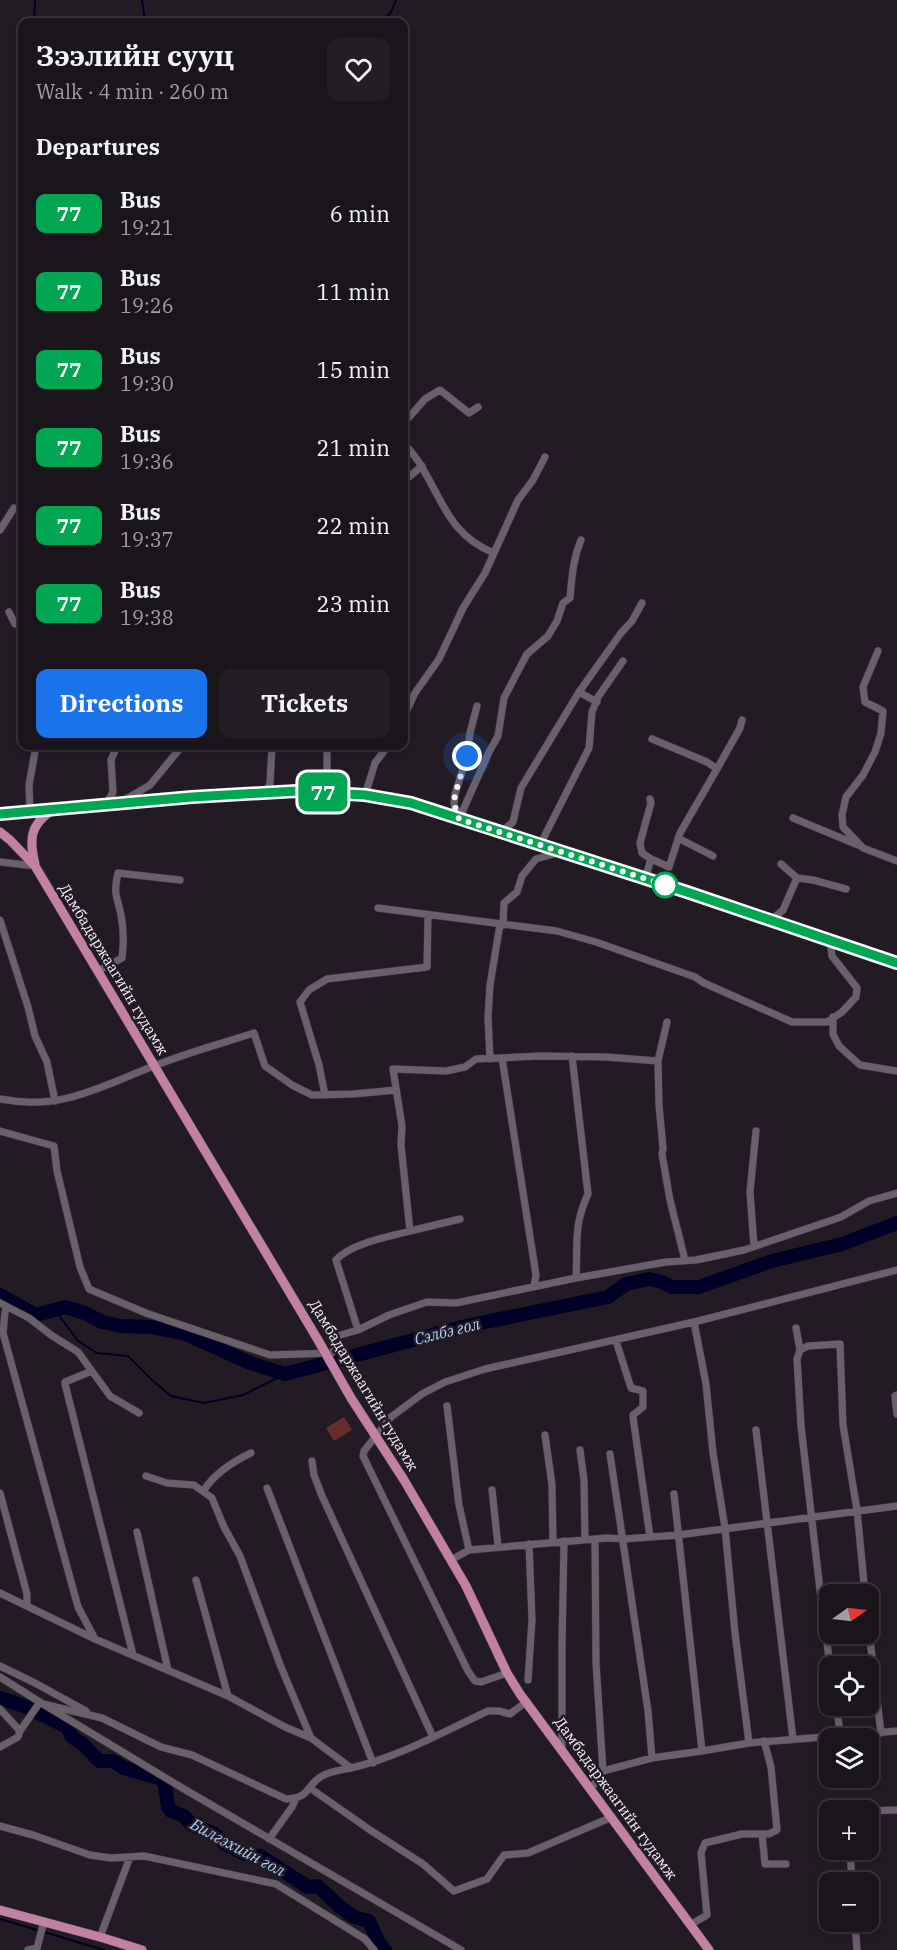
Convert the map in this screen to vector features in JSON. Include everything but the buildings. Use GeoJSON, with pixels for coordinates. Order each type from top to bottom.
{"type":"FeatureCollection","features":[{"type":"Feature","properties":{"kind":"main road"},"geometry":{"type":"LineString","coordinates":[[0,814],[266,792],[297,791],[365,795],[411,803],[897,963]]}},
{"type":"Feature","properties":{"kind":"main road"},"geometry":{"type":"LineString","coordinates":[[35,866],[32,852],[33,833],[43,816],[53,810]]}},
{"type":"Feature","properties":{"kind":"main road","name":"Дамбадаржаагийн гудамж"},"geometry":{"type":"LineString","coordinates":[[0,832],[35,866],[351,1398],[451,1560],[466,1586],[507,1673],[709,1950]]}},
{"type":"Feature","properties":{"kind":"main road"},"geometry":{"type":"LineString","coordinates":[[0,1910],[43,1928],[100,1937],[117,1946],[141,1950]]}},
{"type":"Feature","properties":{"kind":"street"},"geometry":{"type":"LineString","coordinates":[[408,418],[425,399],[440,390],[469,413],[478,407]]}},
{"type":"Feature","properties":{"kind":"street"},"geometry":{"type":"LineString","coordinates":[[408,448],[422,466],[453,523],[462,534],[494,553]]}},
{"type":"Feature","properties":{"kind":"street"},"geometry":{"type":"LineString","coordinates":[[408,708],[415,693],[439,659],[463,608],[494,553],[518,500],[533,480],[545,457]]}},
{"type":"Feature","properties":{"kind":"street"},"geometry":{"type":"LineString","coordinates":[[408,478],[422,466]]}},
{"type":"Feature","properties":{"kind":"street"},"geometry":{"type":"LineString","coordinates":[[0,530],[14,508]]}},
{"type":"Feature","properties":{"kind":"street"},"geometry":{"type":"LineString","coordinates":[[459,819],[498,736],[504,698],[527,654],[548,636],[564,603],[570,598],[572,567],[581,540]]}},
{"type":"Feature","properties":{"kind":"street"},"geometry":{"type":"LineString","coordinates":[[500,833],[513,822],[522,789],[579,692],[632,621],[642,603]]}},
{"type":"Feature","properties":{"kind":"street"},"geometry":{"type":"LineString","coordinates":[[9,612],[15,624],[18,625]]}},
{"type":"Feature","properties":{"kind":"street"},"geometry":{"type":"LineString","coordinates":[[863,848],[843,827],[842,815],[846,797],[867,768],[881,734],[883,711],[865,702],[863,687],[878,651]]}},
{"type":"Feature","properties":{"kind":"street"},"geometry":{"type":"LineString","coordinates":[[540,845],[589,748],[590,723],[597,702],[623,661]]}},
{"type":"Feature","properties":{"kind":"street"},"geometry":{"type":"LineString","coordinates":[[579,692],[597,702]]}},
{"type":"Feature","properties":{"kind":"street"},"geometry":{"type":"LineString","coordinates":[[459,819],[454,804],[455,794],[467,756],[477,706]]}},
{"type":"Feature","properties":{"kind":"street"},"geometry":{"type":"LineString","coordinates":[[650,799],[651,803],[640,843],[642,853],[669,867],[678,838],[740,728],[742,720]]}},
{"type":"Feature","properties":{"kind":"street"},"geometry":{"type":"LineString","coordinates":[[652,738],[707,762],[717,770]]}},
{"type":"Feature","properties":{"kind":"street"},"geometry":{"type":"LineString","coordinates":[[30,812],[29,785],[35,750]]}},
{"type":"Feature","properties":{"kind":"street"},"geometry":{"type":"LineString","coordinates":[[106,805],[113,792],[111,760],[115,750]]}},
{"type":"Feature","properties":{"kind":"street"},"geometry":{"type":"LineString","coordinates":[[119,804],[150,785],[179,750]]}},
{"type":"Feature","properties":{"kind":"street"},"geometry":{"type":"LineString","coordinates":[[266,792],[270,783],[272,750]]}},
{"type":"Feature","properties":{"kind":"street"},"geometry":{"type":"LineString","coordinates":[[327,750],[327,793]]}},
{"type":"Feature","properties":{"kind":"street"},"geometry":{"type":"LineString","coordinates":[[365,795],[375,763],[385,750]]}},
{"type":"Feature","properties":{"kind":"street"},"geometry":{"type":"LineString","coordinates":[[793,818],[897,861]]}},
{"type":"Feature","properties":{"kind":"street"},"geometry":{"type":"LineString","coordinates":[[678,838],[713,856]]}},
{"type":"Feature","properties":{"kind":"street"},"geometry":{"type":"LineString","coordinates":[[490,1059],[488,1017],[490,985],[504,903],[517,892],[522,876],[536,859],[561,852]]}},
{"type":"Feature","properties":{"kind":"street"},"geometry":{"type":"LineString","coordinates":[[645,879],[651,859]]}},
{"type":"Feature","properties":{"kind":"street"},"geometry":{"type":"LineString","coordinates":[[0,862],[35,866]]}},
{"type":"Feature","properties":{"kind":"street"},"geometry":{"type":"LineString","coordinates":[[781,864],[797,878],[846,889]]}},
{"type":"Feature","properties":{"kind":"street"},"geometry":{"type":"LineString","coordinates":[[98,971],[122,958],[124,939],[121,914],[114,891],[118,873],[180,880]]}},
{"type":"Feature","properties":{"kind":"street"},"geometry":{"type":"LineString","coordinates":[[771,920],[783,910],[797,878]]}},
{"type":"Feature","properties":{"kind":"street"},"geometry":{"type":"LineString","coordinates":[[378,908],[557,931],[596,942],[695,977],[792,1022],[827,1022],[842,1012],[856,998],[857,988],[832,956],[830,940]]}},
{"type":"Feature","properties":{"kind":"street"},"geometry":{"type":"LineString","coordinates":[[325,1095],[319,1065],[300,1002],[309,990],[327,980],[428,967],[428,915]]}},
{"type":"Feature","properties":{"kind":"street"},"geometry":{"type":"LineString","coordinates":[[0,920],[35,1036],[47,1062],[55,1101]]}},
{"type":"Feature","properties":{"kind":"street"},"geometry":{"type":"LineString","coordinates":[[833,1017],[833,1035],[838,1046],[860,1065],[897,1071]]}},
{"type":"Feature","properties":{"kind":"street"},"geometry":{"type":"LineString","coordinates":[[667,1022],[658,1061],[662,1154],[670,1200],[685,1260]]}},
{"type":"Feature","properties":{"kind":"street"},"geometry":{"type":"LineString","coordinates":[[0,1099],[25,1102],[55,1101],[94,1091],[153,1066],[254,1033],[265,1066],[292,1085],[312,1095],[396,1090]]}},
{"type":"Feature","properties":{"kind":"street"},"geometry":{"type":"LineString","coordinates":[[410,1231],[401,1145],[402,1126],[393,1069],[446,1071],[465,1067],[476,1059],[502,1058],[572,1056],[658,1061]]}},
{"type":"Feature","properties":{"kind":"street"},"geometry":{"type":"LineString","coordinates":[[572,1056],[588,1194],[576,1232],[576,1278]]}},
{"type":"Feature","properties":{"kind":"street"},"geometry":{"type":"LineString","coordinates":[[502,1058],[536,1275],[534,1286]]}},
{"type":"Feature","properties":{"kind":"street"},"geometry":{"type":"LineString","coordinates":[[0,1131],[54,1146],[57,1171],[80,1267],[89,1289],[146,1313],[270,1355],[332,1353],[336,1347],[337,1336],[358,1330],[389,1315],[427,1302],[456,1303],[576,1278],[725,1254],[841,1217],[868,1202],[897,1193]]}},
{"type":"Feature","properties":{"kind":"street"},"geometry":{"type":"LineString","coordinates":[[754,1246],[750,1192],[756,1131]]}},
{"type":"Feature","properties":{"kind":"street"},"geometry":{"type":"LineString","coordinates":[[358,1330],[336,1260],[341,1255],[365,1244],[460,1219]]}},
{"type":"Feature","properties":{"kind":"street"},"geometry":{"type":"LineString","coordinates":[[507,1673],[481,1683],[475,1681],[468,1671],[363,1456],[364,1451],[391,1417],[422,1394],[445,1382],[485,1369],[616,1341],[897,1270]]}},
{"type":"Feature","properties":{"kind":"street"},"geometry":{"type":"LineString","coordinates":[[0,1303],[29,1318],[78,1352],[110,1396],[139,1413]]}},
{"type":"Feature","properties":{"kind":"street"},"geometry":{"type":"LineString","coordinates":[[7,1307],[3,1333],[14,1378],[78,1606],[95,1639]]}},
{"type":"Feature","properties":{"kind":"street"},"geometry":{"type":"LineString","coordinates":[[694,1322],[705,1376],[713,1453],[725,1528],[749,1743]]}},
{"type":"Feature","properties":{"kind":"street"},"geometry":{"type":"LineString","coordinates":[[796,1328],[800,1350],[797,1359],[801,1426],[829,1656]]}},
{"type":"Feature","properties":{"kind":"street"},"geometry":{"type":"LineString","coordinates":[[616,1341],[631,1388],[643,1391],[643,1407],[633,1417],[650,1537]]}},
{"type":"Feature","properties":{"kind":"street"},"geometry":{"type":"LineString","coordinates":[[800,1350],[808,1346],[840,1344],[843,1425],[857,1510],[865,1584]]}},
{"type":"Feature","properties":{"kind":"street"},"geometry":{"type":"LineString","coordinates":[[92,1371],[65,1382],[65,1384],[133,1655]]}},
{"type":"Feature","properties":{"kind":"street"},"geometry":{"type":"LineString","coordinates":[[897,1395],[895,1396],[897,1414]]}},
{"type":"Feature","properties":{"kind":"street"},"geometry":{"type":"LineString","coordinates":[[447,1406],[459,1505],[469,1550]]}},
{"type":"Feature","properties":{"kind":"street"},"geometry":{"type":"LineString","coordinates":[[756,1430],[793,1739]]}},
{"type":"Feature","properties":{"kind":"street"},"geometry":{"type":"LineString","coordinates":[[545,1436],[552,1485],[553,1542]]}},
{"type":"Feature","properties":{"kind":"street"},"geometry":{"type":"LineString","coordinates":[[580,1450],[584,1480],[585,1539]]}},
{"type":"Feature","properties":{"kind":"street"},"geometry":{"type":"LineString","coordinates":[[204,1490],[210,1480],[233,1461],[251,1453]]}},
{"type":"Feature","properties":{"kind":"street"},"geometry":{"type":"LineString","coordinates":[[610,1454],[648,1711],[652,1758]]}},
{"type":"Feature","properties":{"kind":"street"},"geometry":{"type":"LineString","coordinates":[[312,1461],[314,1475],[322,1496],[433,1737]]}},
{"type":"Feature","properties":{"kind":"street"},"geometry":{"type":"LineString","coordinates":[[146,1476],[167,1483],[194,1485],[204,1490],[212,1498],[224,1527],[240,1556],[281,1667],[311,1738]]}},
{"type":"Feature","properties":{"kind":"street"},"geometry":{"type":"LineString","coordinates":[[267,1488],[373,1763]]}},
{"type":"Feature","properties":{"kind":"street"},"geometry":{"type":"LineString","coordinates":[[492,1490],[498,1546]]}},
{"type":"Feature","properties":{"kind":"street"},"geometry":{"type":"LineString","coordinates":[[0,1493],[27,1594],[27,1606]]}},
{"type":"Feature","properties":{"kind":"street"},"geometry":{"type":"LineString","coordinates":[[674,1494],[702,1751]]}},
{"type":"Feature","properties":{"kind":"street"},"geometry":{"type":"LineString","coordinates":[[451,1560],[469,1550],[498,1546],[678,1535],[897,1506]]}},
{"type":"Feature","properties":{"kind":"street"},"geometry":{"type":"LineString","coordinates":[[137,1532],[168,1670]]}},
{"type":"Feature","properties":{"kind":"street"},"geometry":{"type":"LineString","coordinates":[[591,1788],[603,1771],[596,1663],[596,1539]]}},
{"type":"Feature","properties":{"kind":"street"},"geometry":{"type":"LineString","coordinates":[[562,1750],[561,1645],[564,1541]]}},
{"type":"Feature","properties":{"kind":"street"},"geometry":{"type":"LineString","coordinates":[[528,1680],[532,1620],[529,1544]]}},
{"type":"Feature","properties":{"kind":"street"},"geometry":{"type":"LineString","coordinates":[[196,1580],[228,1696]]}},
{"type":"Feature","properties":{"kind":"street"},"geometry":{"type":"LineString","coordinates":[[0,1593],[95,1639],[228,1696],[285,1727],[311,1738],[351,1768]]}},
{"type":"Feature","properties":{"kind":"street"},"geometry":{"type":"LineString","coordinates":[[871,1644],[882,1733]]}},
{"type":"Feature","properties":{"kind":"street"},"geometry":{"type":"LineString","coordinates":[[0,1666],[160,1747],[192,1755],[286,1799],[304,1794],[323,1775],[373,1763],[488,1711],[499,1710],[510,1714],[526,1702]]}},
{"type":"Feature","properties":{"kind":"street"},"geometry":{"type":"LineString","coordinates":[[0,1677],[40,1704],[184,1790],[460,1950]]}},
{"type":"Feature","properties":{"kind":"street"},"geometry":{"type":"LineString","coordinates":[[40,1704],[94,1715]]}},
{"type":"Feature","properties":{"kind":"street"},"geometry":{"type":"LineString","coordinates":[[0,1747],[18,1737],[27,1720],[40,1704]]}},
{"type":"Feature","properties":{"kind":"street"},"geometry":{"type":"LineString","coordinates":[[0,1709],[20,1731]]}},
{"type":"Feature","properties":{"kind":"street"},"geometry":{"type":"LineString","coordinates":[[879,1733],[897,1731]]}},
{"type":"Feature","properties":{"kind":"street"},"geometry":{"type":"LineString","coordinates":[[603,1771],[652,1758],[749,1743],[819,1738]]}},
{"type":"Feature","properties":{"kind":"street"},"geometry":{"type":"LineString","coordinates":[[690,1925],[707,1915],[701,1853],[705,1843],[742,1834],[769,1834],[777,1830],[771,1767],[764,1741]]}},
{"type":"Feature","properties":{"kind":"street"},"geometry":{"type":"LineString","coordinates":[[310,1788],[423,1864],[454,1891],[487,1879],[504,1855],[528,1853],[612,1817]]}},
{"type":"Feature","properties":{"kind":"street"},"geometry":{"type":"LineString","coordinates":[[269,1839],[292,1808],[296,1798]]}},
{"type":"Feature","properties":{"kind":"street"},"geometry":{"type":"LineString","coordinates":[[879,1811],[897,1810]]}},
{"type":"Feature","properties":{"kind":"street"},"geometry":{"type":"LineString","coordinates":[[0,1826],[90,1855],[111,1858],[144,1856],[276,1884],[365,1939],[374,1950]]}},
{"type":"Feature","properties":{"kind":"street"},"geometry":{"type":"LineString","coordinates":[[762,1834],[765,1864],[786,1864]]}},
{"type":"Feature","properties":{"kind":"street"},"geometry":{"type":"LineString","coordinates":[[100,1937],[130,1857]]}},
{"type":"Feature","properties":{"kind":"street"},"geometry":{"type":"LineString","coordinates":[[28,1950],[37,1948],[43,1928]]}},
{"type":"Feature","properties":{"kind":"street"},"geometry":{"type":"LineString","coordinates":[[856,1932],[857,1950]]}},
{"type":"Feature","properties":{"kind":"shaded area"},"geometry":{"type":"Polygon","coordinates":[[[344,1417],[352,1430],[334,1441],[326,1428],[344,1417]]]}},
{"type":"Feature","properties":{"kind":"waterway"},"geometry":{"type":"LineString","coordinates":[[34,18],[35,0]]}},
{"type":"Feature","properties":{"kind":"waterway"},"geometry":{"type":"LineString","coordinates":[[142,0],[144,18]]}},
{"type":"Feature","properties":{"kind":"waterway"},"geometry":{"type":"LineString","coordinates":[[386,18],[396,0]]}},
{"type":"Feature","properties":{"kind":"waterway","name":"Сэлбэ гол"},"geometry":{"type":"LineString","coordinates":[[0,1295],[36,1315],[65,1307],[85,1313],[102,1322],[121,1326],[151,1327],[186,1334],[250,1363],[285,1374],[466,1326],[608,1297],[626,1284],[649,1279],[672,1287],[699,1287],[772,1261],[842,1244],[897,1223]]}},
{"type":"Feature","properties":{"kind":"waterway"},"geometry":{"type":"LineString","coordinates":[[55,1310],[78,1341],[97,1353],[128,1356],[171,1396],[204,1403],[243,1395],[285,1374]]}},
{"type":"Feature","properties":{"kind":"waterway","name":"Билгэхийн гол"},"geometry":{"type":"LineString","coordinates":[[0,1698],[24,1706],[67,1727],[72,1737],[84,1745],[99,1761],[113,1761],[124,1768],[162,1779],[168,1807],[171,1811],[184,1816],[192,1825],[213,1833],[225,1844],[245,1854],[260,1856],[308,1887],[318,1886],[354,1917],[369,1921],[379,1943],[385,1950]]}},
{"type":"Feature","properties":{"kind":"waterway"},"geometry":{"type":"LineString","coordinates":[[0,1919],[104,1950]]}},
{"type":"Feature","properties":{"kind":"bus line","name":"77"},"geometry":{"type":"LineString","coordinates":[[0,814],[192,797],[297,791],[365,795],[411,803],[897,963]]}},
{"type":"Feature","properties":{"kind":"route"},"geometry":{"type":"LineString","coordinates":[[467,756],[455,794],[454,804],[459,819],[665,885]]}}]}
